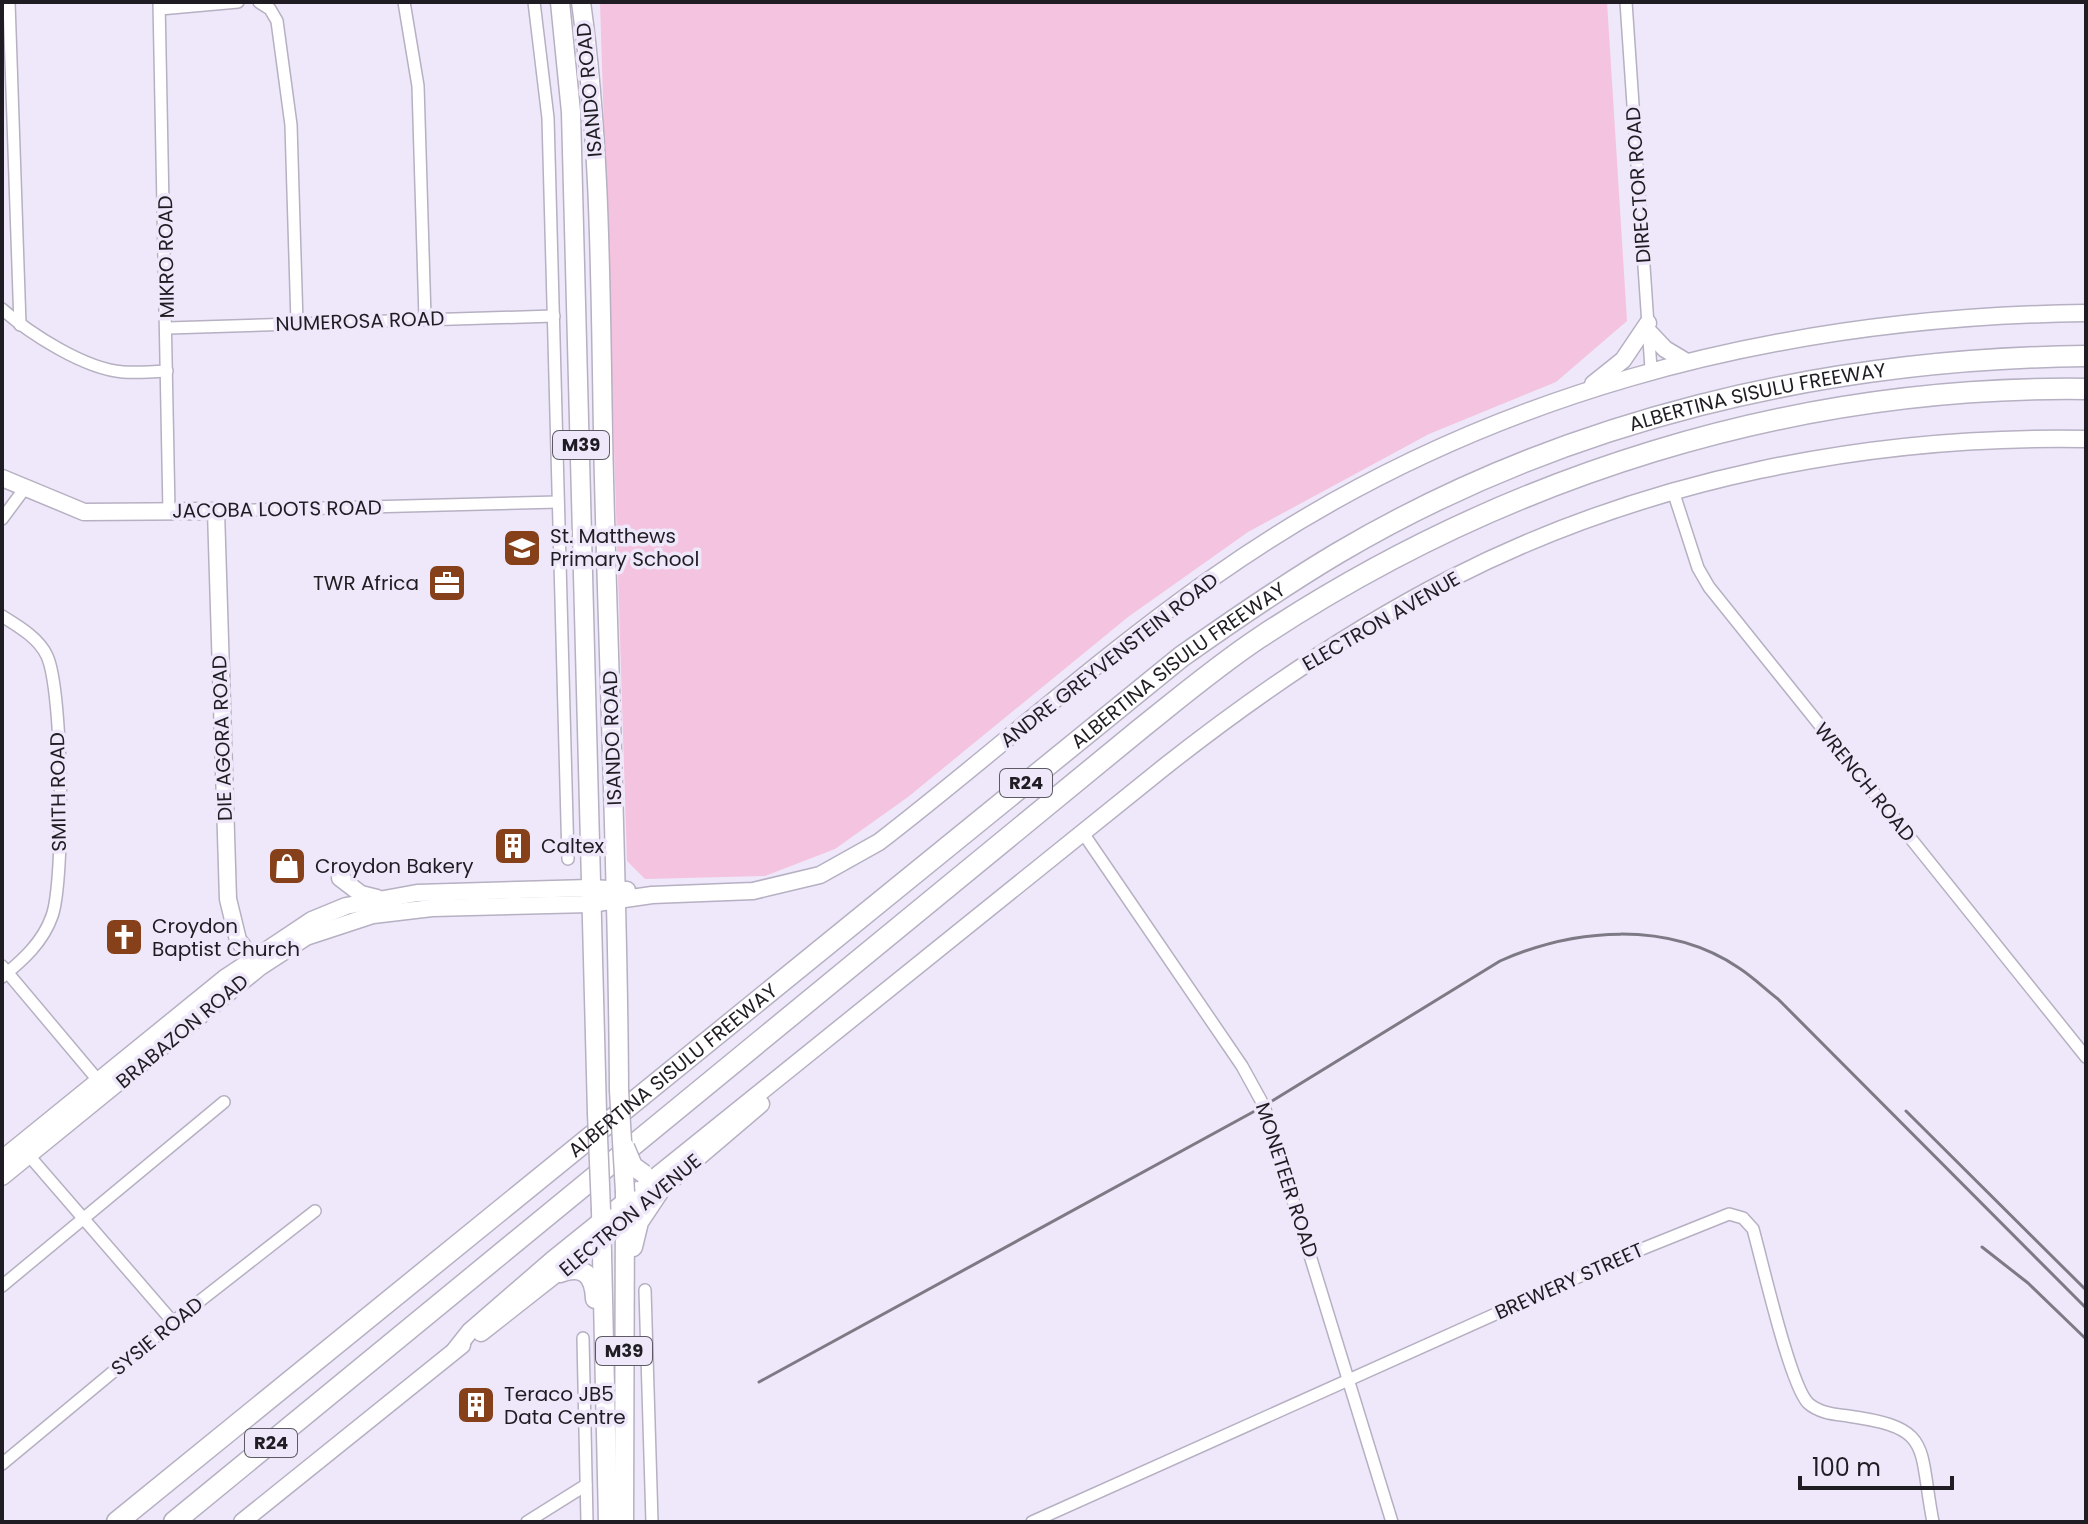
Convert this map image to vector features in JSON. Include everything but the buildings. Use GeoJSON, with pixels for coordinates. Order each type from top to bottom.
{"type":"FeatureCollection","features":[{"type":"Feature","properties":{"kind":"highway","name":"ALBERTINA SISULU FREEWAY"},"geometry":{"type":"LineString","coordinates":[[117,1522],[1181,657],[1339,552],[1460,490],[1552,451],[1697,404],[1793,382],[1907,366],[1990,357],[2086,356]]}},
{"type":"Feature","properties":{"kind":"highway","name":"ALBERTINA SISULU FREEWAY"},"geometry":{"type":"LineString","coordinates":[[174,1522],[1139,730],[1257,640],[1356,578],[1531,494],[1645,452],[1718,432],[1910,398],[1988,390],[2086,389]]}},
{"type":"Feature","properties":{"kind":"main road","name":"ISANDO ROAD"},"geometry":{"type":"LineString","coordinates":[[560,2],[571,112],[608,1522]]}},
{"type":"Feature","properties":{"kind":"main road","name":"ISANDO ROAD"},"geometry":{"type":"LineString","coordinates":[[581,2],[592,104],[597,214],[618,895],[619,1090],[626,1276],[624,1522]]}},
{"type":"Feature","properties":{"kind":"main road","name":"ANDRE GREYVENSTEIN ROAD"},"geometry":{"type":"LineString","coordinates":[[618,895],[775,888],[820,875],[856,857],[907,821],[1148,624],[1278,535],[1426,454],[1582,392],[1651,369],[1793,338],[1900,322],[2086,313]]}},
{"type":"Feature","properties":{"kind":"main road"},"geometry":{"type":"LineString","coordinates":[[1582,392],[1623,360],[1648,327],[1665,349],[1685,361]]}},
{"type":"Feature","properties":{"kind":"main road","name":"ELECTRON AVENUE"},"geometry":{"type":"LineString","coordinates":[[455,1350],[492,1311],[652,1182],[781,1087],[793,1068],[1235,711],[1382,617],[1451,578],[1550,534],[1673,491],[1767,468],[1918,445],[1973,440],[2086,439]]}},
{"type":"Feature","properties":{"kind":"main road","name":"JACOBA LOOTS ROAD"},"geometry":{"type":"LineString","coordinates":[[2,478],[84,512],[216,511]]}},
{"type":"Feature","properties":{"kind":"main road","name":"DIE AGORA ROAD"},"geometry":{"type":"LineString","coordinates":[[216,511],[228,899],[238,940],[256,963]]}},
{"type":"Feature","properties":{"kind":"main road"},"geometry":{"type":"LineString","coordinates":[[340,878],[361,894],[380,898]]}},
{"type":"Feature","properties":{"kind":"main road","name":"BRABAZON ROAD"},"geometry":{"type":"LineString","coordinates":[[2,1177],[24,1150],[312,920],[380,898],[618,895]]}},
{"type":"Feature","properties":{"kind":"main road","name":"BRABAZON ROAD"},"geometry":{"type":"LineString","coordinates":[[256,963],[306,937],[373,915],[590,896]]}},
{"type":"Feature","properties":{"kind":"main road"},"geometry":{"type":"LineString","coordinates":[[622,1141],[633,1166],[652,1182],[626,1276]]}},
{"type":"Feature","properties":{"kind":"main road","name":"BRABAZON ROAD"},"geometry":{"type":"LineString","coordinates":[[2,1159],[24,1150]]}},
{"type":"Feature","properties":{"kind":"main road","name":"ELECTRON AVENUE"},"geometry":{"type":"LineString","coordinates":[[242,1522],[455,1350],[560,1273],[601,1223]]}},
{"type":"Feature","properties":{"kind":"main road"},"geometry":{"type":"LineString","coordinates":[[560,1273],[577,1269],[588,1274],[594,1286],[596,1319],[602,1327]]}},
{"type":"Feature","properties":{"kind":"street"},"geometry":{"type":"LineString","coordinates":[[9,2],[20,325]]}},
{"type":"Feature","properties":{"kind":"street"},"geometry":{"type":"LineString","coordinates":[[160,5],[238,2]]}},
{"type":"Feature","properties":{"kind":"street"},"geometry":{"type":"LineString","coordinates":[[259,2],[270,9],[277,21],[291,125],[297,323]]}},
{"type":"Feature","properties":{"kind":"street"},"geometry":{"type":"LineString","coordinates":[[404,2],[418,86],[425,318]]}},
{"type":"Feature","properties":{"kind":"street"},"geometry":{"type":"LineString","coordinates":[[534,2],[548,118],[568,859]]}},
{"type":"Feature","properties":{"kind":"street","name":"DIRECTOR ROAD"},"geometry":{"type":"LineString","coordinates":[[1626,2],[1651,369]]}},
{"type":"Feature","properties":{"kind":"street","name":"MIKRO ROAD"},"geometry":{"type":"LineString","coordinates":[[160,5],[169,512]]}},
{"type":"Feature","properties":{"kind":"street"},"geometry":{"type":"LineString","coordinates":[[2,309],[20,325],[54,345],[113,371],[167,371]]}},
{"type":"Feature","properties":{"kind":"street","name":"NUMEROSA ROAD"},"geometry":{"type":"LineString","coordinates":[[168,328],[554,316]]}},
{"type":"Feature","properties":{"kind":"street"},"geometry":{"type":"LineString","coordinates":[[2,519],[25,488]]}},
{"type":"Feature","properties":{"kind":"street","name":"WRENCH ROAD"},"geometry":{"type":"LineString","coordinates":[[1673,491],[1698,568],[1709,587],[2086,1057]]}},
{"type":"Feature","properties":{"kind":"street","name":"JACOBA LOOTS ROAD"},"geometry":{"type":"LineString","coordinates":[[216,511],[558,502]]}},
{"type":"Feature","properties":{"kind":"street","name":"SMITH ROAD"},"geometry":{"type":"LineString","coordinates":[[2,616],[26,632],[48,657],[54,686],[59,780],[59,883],[54,909],[33,948],[4,972]]}},
{"type":"Feature","properties":{"kind":"street","name":"MONETEER ROAD"},"geometry":{"type":"LineString","coordinates":[[1083,833],[1242,1066],[1264,1106],[1392,1522]]}},
{"type":"Feature","properties":{"kind":"street"},"geometry":{"type":"LineString","coordinates":[[4,972],[103,1086]]}},
{"type":"Feature","properties":{"kind":"street"},"geometry":{"type":"LineString","coordinates":[[2,1286],[224,1102]]}},
{"type":"Feature","properties":{"kind":"street"},"geometry":{"type":"LineString","coordinates":[[24,1150],[173,1322]]}},
{"type":"Feature","properties":{"kind":"street","name":"SYSIE ROAD"},"geometry":{"type":"LineString","coordinates":[[2,1464],[173,1322],[315,1211]]}},
{"type":"Feature","properties":{"kind":"street","name":"BREWERY STREET"},"geometry":{"type":"LineString","coordinates":[[1032,1522],[1714,1217],[1736,1215],[1753,1229],[1802,1396],[1810,1405],[1826,1413],[1890,1422],[1907,1429],[1918,1445],[1933,1522]]}},
{"type":"Feature","properties":{"kind":"street"},"geometry":{"type":"LineString","coordinates":[[645,1290],[652,1522]]}},
{"type":"Feature","properties":{"kind":"street"},"geometry":{"type":"LineString","coordinates":[[583,1338],[587,1522]]}},
{"type":"Feature","properties":{"kind":"street"},"geometry":{"type":"LineString","coordinates":[[527,1522],[586,1485]]}},
{"type":"Feature","properties":{"kind":"shaded area"},"geometry":{"type":"Polygon","coordinates":[[[600,2],[1607,2],[1627,321],[1556,382],[1429,434],[1248,532],[1128,617],[908,797],[835,849],[765,876],[645,879],[627,861],[600,2]]]}},
{"type":"Feature","properties":{"kind":"railway"},"geometry":{"type":"LineString","coordinates":[[759,1382],[1264,1106],[1500,961],[1559,941],[1621,934],[1682,942],[1711,953],[1754,979],[1778,999],[2086,1308]]}},
{"type":"Feature","properties":{"kind":"railway"},"geometry":{"type":"LineString","coordinates":[[1906,1111],[2086,1290]]}},
{"type":"Feature","properties":{"kind":"railway"},"geometry":{"type":"LineString","coordinates":[[1982,1247],[2028,1283],[2086,1339]]}},
{"type":"Feature","properties":{"kind":"place","name":"St. Matthews Primary School"},"geometry":{"type":"Point","coordinates":[522,548]}},
{"type":"Feature","properties":{"kind":"place","name":"TWR Africa"},"geometry":{"type":"Point","coordinates":[447,583]}},
{"type":"Feature","properties":{"kind":"place","name":"Caltex"},"geometry":{"type":"Point","coordinates":[513,846]}},
{"type":"Feature","properties":{"kind":"place","name":"Croydon Bakery"},"geometry":{"type":"Point","coordinates":[287,866]}},
{"type":"Feature","properties":{"kind":"place","name":"Croydon Baptist Church"},"geometry":{"type":"Point","coordinates":[124,937]}},
{"type":"Feature","properties":{"kind":"place","name":"Teraco JB5 Data Centre"},"geometry":{"type":"Point","coordinates":[476,1405]}}]}
